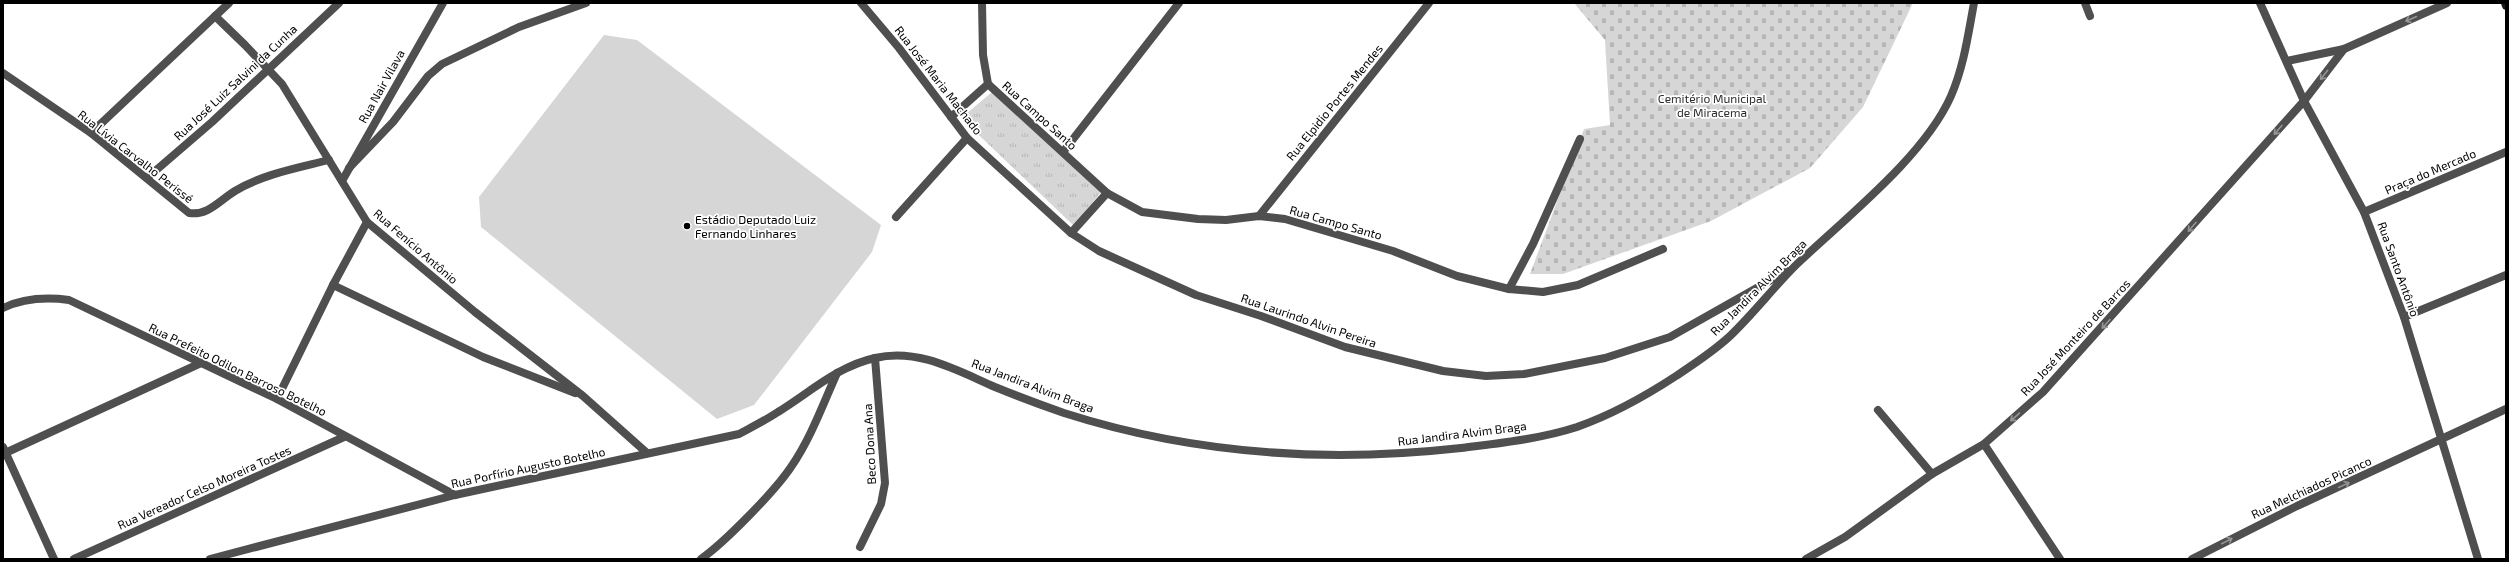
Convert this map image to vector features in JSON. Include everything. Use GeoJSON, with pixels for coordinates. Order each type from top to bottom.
{"type":"FeatureCollection","features":[{"type":"Feature","properties":{"kind":"street"},"geometry":{"type":"LineString","coordinates":[[91,133],[229,3]]}},
{"type":"Feature","properties":{"kind":"street","name":"Rua José Luiz Salvini da Cunha"},"geometry":{"type":"LineString","coordinates":[[147,178],[212,122],[339,3]]}},
{"type":"Feature","properties":{"kind":"street","name":"Rua Nair Vilava"},"geometry":{"type":"LineString","coordinates":[[342,181],[443,3]]}},
{"type":"Feature","properties":{"kind":"street"},"geometry":{"type":"LineString","coordinates":[[349,168],[393,122],[428,76],[442,64],[519,27],[586,3]]}},
{"type":"Feature","properties":{"kind":"street","name":"Rua José Maria Machado"},"geometry":{"type":"LineString","coordinates":[[861,3],[899,48],[966,138],[1072,233]]}},
{"type":"Feature","properties":{"kind":"street"},"geometry":{"type":"LineString","coordinates":[[951,117],[988,84],[983,54],[982,3]]}},
{"type":"Feature","properties":{"kind":"street"},"geometry":{"type":"LineString","coordinates":[[1063,152],[1180,3]]}},
{"type":"Feature","properties":{"kind":"street","name":"Rua Elpidio Portes Mendes"},"geometry":{"type":"LineString","coordinates":[[1258,216],[1429,3]]}},
{"type":"Feature","properties":{"kind":"street","name":"Rua Jandira Alvim Braga"},"geometry":{"type":"LineString","coordinates":[[838,372],[875,358],[908,356],[945,363],[994,386],[1062,412],[1168,441],[1267,454],[1422,452],[1529,438],[1578,426],[1625,405],[1674,377],[1728,338],[1794,268],[1891,176],[1927,134],[1950,99],[1965,54],[1974,3]]}},
{"type":"Feature","properties":{"kind":"street"},"geometry":{"type":"LineString","coordinates":[[2085,3],[2090,16]]}},
{"type":"Feature","properties":{"kind":"street","name":"Rua Santo Antônio"},"geometry":{"type":"LineString","coordinates":[[2260,3],[2304,100],[2364,212],[2404,317],[2478,559]]}},
{"type":"Feature","properties":{"kind":"street"},"geometry":{"type":"LineString","coordinates":[[2287,61],[2344,49],[2447,3]]}},
{"type":"Feature","properties":{"kind":"street","name":"Rua Fenício Antônio"},"geometry":{"type":"LineString","coordinates":[[215,16],[268,69],[297,107],[367,222],[475,312],[583,396],[647,453]]}},
{"type":"Feature","properties":{"kind":"street","name":"Rua José Monteiro de Barros"},"geometry":{"type":"LineString","coordinates":[[1806,559],[1844,537],[1932,474],[1984,444],[2043,392],[2086,346],[2304,100],[2344,49]]}},
{"type":"Feature","properties":{"kind":"street","name":"Rua Lívia Carvalho Perissé"},"geometry":{"type":"LineString","coordinates":[[3,73],[91,133],[147,178],[181,208],[196,214],[205,212],[234,191],[254,181],[329,160]]}},
{"type":"Feature","properties":{"kind":"street","name":"Rua Campo Santo"},"geometry":{"type":"LineString","coordinates":[[988,84],[1107,193],[1142,212],[1170,217],[1226,220],[1258,216],[1312,226],[1393,251],[1457,276],[1509,289],[1543,292],[1578,285],[1663,249]]}},
{"type":"Feature","properties":{"kind":"street"},"geometry":{"type":"LineString","coordinates":[[896,217],[966,138]]}},
{"type":"Feature","properties":{"kind":"street"},"geometry":{"type":"LineString","coordinates":[[1509,289],[1533,244],[1580,139]]}},
{"type":"Feature","properties":{"kind":"street","name":"Praça do Mercado"},"geometry":{"type":"LineString","coordinates":[[2364,212],[2506,152]]}},
{"type":"Feature","properties":{"kind":"street"},"geometry":{"type":"LineString","coordinates":[[1072,233],[1107,193]]}},
{"type":"Feature","properties":{"kind":"street"},"geometry":{"type":"LineString","coordinates":[[277,400],[332,284],[367,222]]}},
{"type":"Feature","properties":{"kind":"street","name":"Rua Laurindo Alvin Pereira"},"geometry":{"type":"LineString","coordinates":[[1072,233],[1099,251],[1189,292],[1345,347],[1436,369],[1486,376],[1524,374],[1605,358],[1642,348],[1670,337],[1794,268]]}},
{"type":"Feature","properties":{"kind":"street"},"geometry":{"type":"LineString","coordinates":[[2404,317],[2506,275]]}},
{"type":"Feature","properties":{"kind":"street"},"geometry":{"type":"LineString","coordinates":[[332,284],[483,357],[583,396]]}},
{"type":"Feature","properties":{"kind":"street","name":"Rua Prefeito Odilon Barroso Botelho"},"geometry":{"type":"LineString","coordinates":[[3,308],[29,300],[49,298],[69,300],[277,400],[454,495]]}},
{"type":"Feature","properties":{"kind":"street","name":"Beco Dona Ana"},"geometry":{"type":"LineString","coordinates":[[860,547],[881,504],[885,483],[875,358]]}},
{"type":"Feature","properties":{"kind":"street"},"geometry":{"type":"LineString","coordinates":[[54,559],[4,451],[201,363]]}},
{"type":"Feature","properties":{"kind":"street"},"geometry":{"type":"LineString","coordinates":[[701,559],[755,508],[791,467],[815,423],[838,372]]}},
{"type":"Feature","properties":{"kind":"street","name":"Rua Porfírio Augusto Botelho"},"geometry":{"type":"LineString","coordinates":[[210,559],[454,495],[647,453],[693,446],[739,434],[776,414],[838,372]]}},
{"type":"Feature","properties":{"kind":"street","name":"Rua Melchiados Picanco"},"geometry":{"type":"LineString","coordinates":[[2192,559],[2297,506],[2506,409]]}},
{"type":"Feature","properties":{"kind":"street"},"geometry":{"type":"LineString","coordinates":[[1878,410],[1932,474]]}},
{"type":"Feature","properties":{"kind":"street","name":"Rua Vereador Celso Moreira Tostes"},"geometry":{"type":"LineString","coordinates":[[74,559],[344,436]]}},
{"type":"Feature","properties":{"kind":"street"},"geometry":{"type":"LineString","coordinates":[[1984,444],[2060,559]]}},
{"type":"Feature","properties":{"kind":"green space","name":"Cemitério Municipal de Miracema"},"geometry":{"type":"Polygon","coordinates":[[[1574,3],[1913,3],[1863,107],[1810,168],[1711,221],[1563,274],[1530,274],[1584,129],[1610,125],[1605,40],[1574,3]]]}},
{"type":"Feature","properties":{"kind":"green space"},"geometry":{"type":"Polygon","coordinates":[[[604,35],[637,40],[881,225],[872,252],[754,405],[717,419],[481,227],[479,197],[604,35]]]}},
{"type":"Feature","properties":{"kind":"green space"},"geometry":{"type":"Polygon","coordinates":[[[997,88],[1101,192],[1074,226],[961,118],[997,88]]]}},
{"type":"Feature","properties":{"kind":"place","name":"Estádio Deputado Luiz Fernando Linhares"},"geometry":{"type":"Point","coordinates":[687,226]}}]}
